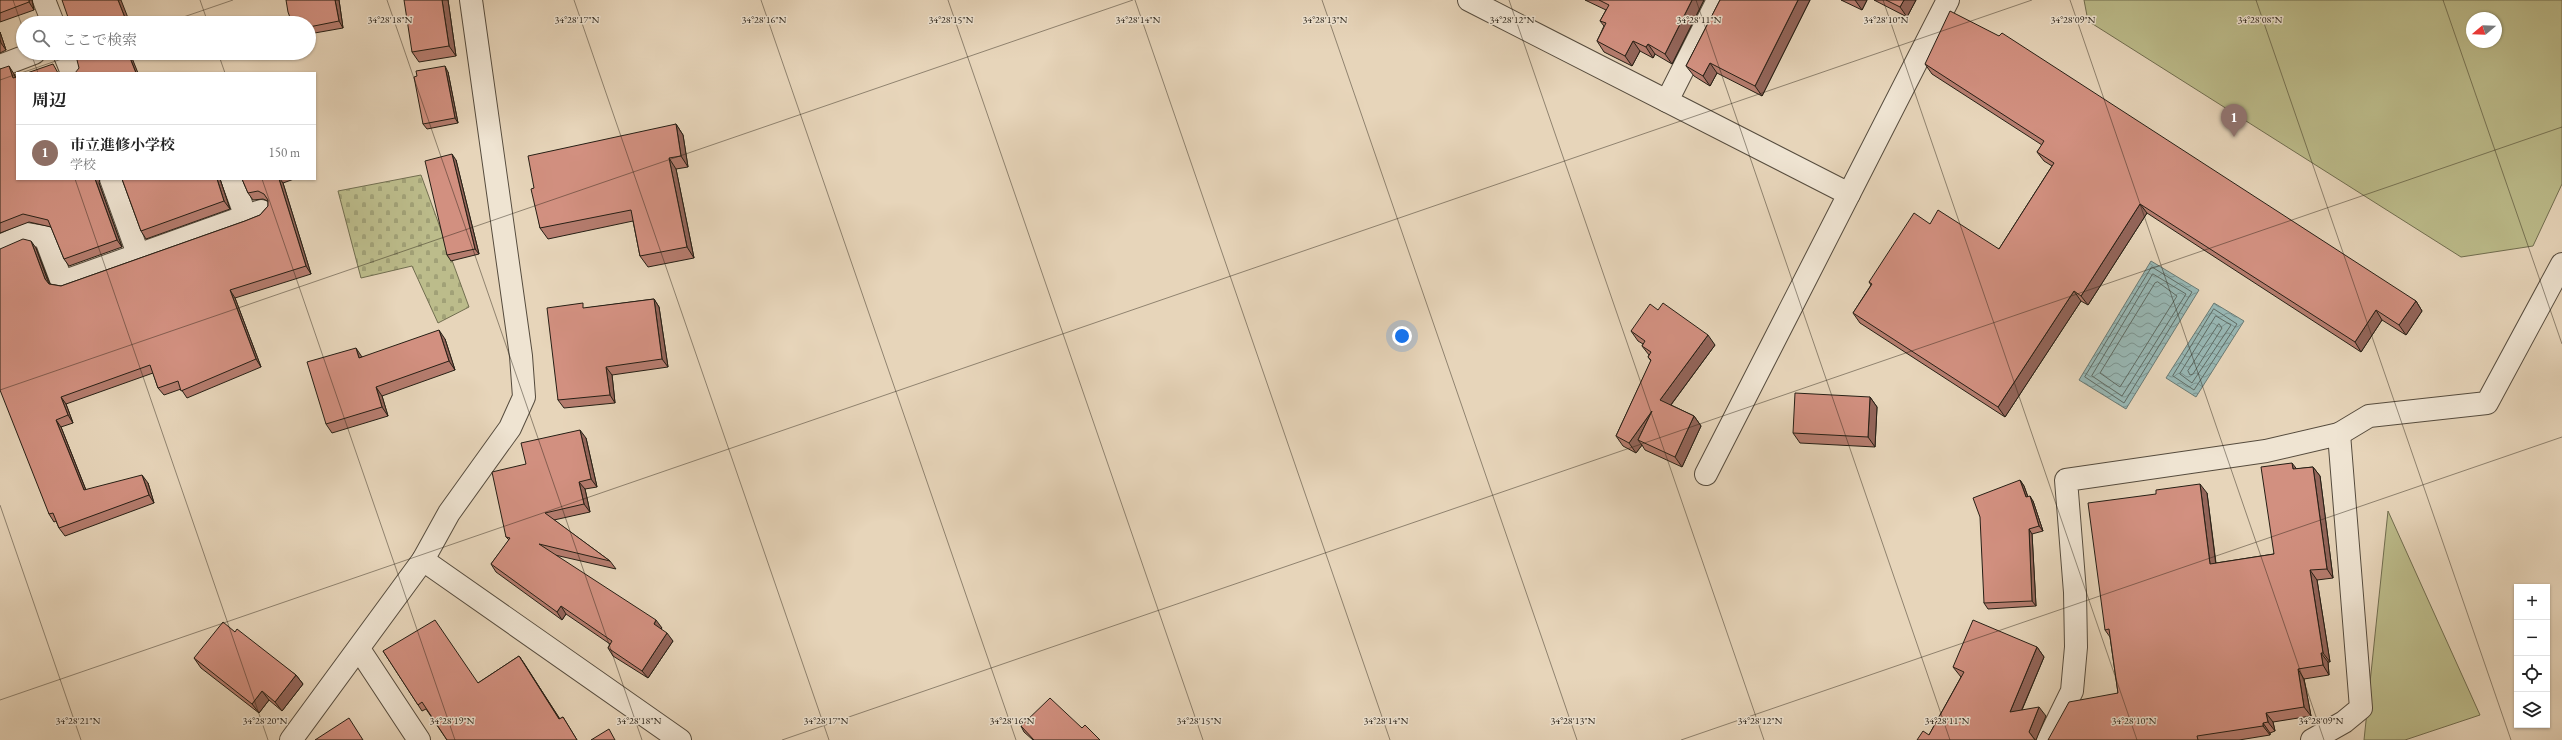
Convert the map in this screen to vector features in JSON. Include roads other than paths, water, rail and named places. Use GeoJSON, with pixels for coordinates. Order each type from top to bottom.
{"type":"FeatureCollection","features":[{"type":"Feature","properties":{"kind":"street"},"geometry":{"type":"LineString","coordinates":[[44,0],[50,16]]}},
{"type":"Feature","properties":{"kind":"street"},"geometry":{"type":"LineString","coordinates":[[291,740],[423,560],[449,513],[510,428],[524,397],[521,356],[471,0]]}},
{"type":"Feature","properties":{"kind":"street"},"geometry":{"type":"LineString","coordinates":[[1469,0],[1849,194]]}},
{"type":"Feature","properties":{"kind":"street"},"geometry":{"type":"LineString","coordinates":[[1667,101],[1718,0]]}},
{"type":"Feature","properties":{"kind":"street"},"geometry":{"type":"LineString","coordinates":[[1706,474],[1948,0]]}},
{"type":"Feature","properties":{"kind":"street"},"geometry":{"type":"LineString","coordinates":[[0,66],[16,60]]}},
{"type":"Feature","properties":{"kind":"street"},"geometry":{"type":"LineString","coordinates":[[67,60],[72,72]]}},
{"type":"Feature","properties":{"kind":"street"},"geometry":{"type":"LineString","coordinates":[[111,180],[138,254]]}},
{"type":"Feature","properties":{"kind":"street"},"geometry":{"type":"LineString","coordinates":[[0,246],[27,234],[45,237],[62,282],[254,214],[233,180]]}},
{"type":"Feature","properties":{"kind":"street"},"geometry":{"type":"LineString","coordinates":[[2048,740],[2072,691],[2076,647],[2075,592],[2066,480],[2266,451],[2339,434],[2369,416],[2487,403],[2562,264]]}},
{"type":"Feature","properties":{"kind":"street"},"geometry":{"type":"LineString","coordinates":[[2312,740],[2344,722],[2361,708],[2339,434]]}},
{"type":"Feature","properties":{"kind":"street"},"geometry":{"type":"LineString","coordinates":[[423,560],[680,740]]}},
{"type":"Feature","properties":{"kind":"street"},"geometry":{"type":"LineString","coordinates":[[359,649],[419,740]]}},
{"type":"Feature","properties":{"kind":"water"},"geometry":{"type":"Polygon","coordinates":[[[2151,261],[2199,290],[2126,409],[2079,380],[2151,261]]]}},
{"type":"Feature","properties":{"kind":"water"},"geometry":{"type":"Polygon","coordinates":[[[2214,303],[2244,321],[2196,397],[2166,378],[2214,303]]]}},
{"type":"Feature","properties":{"kind":"place","name":"市立進修小学校"},"geometry":{"type":"Point","coordinates":[2234,137]}}]}
